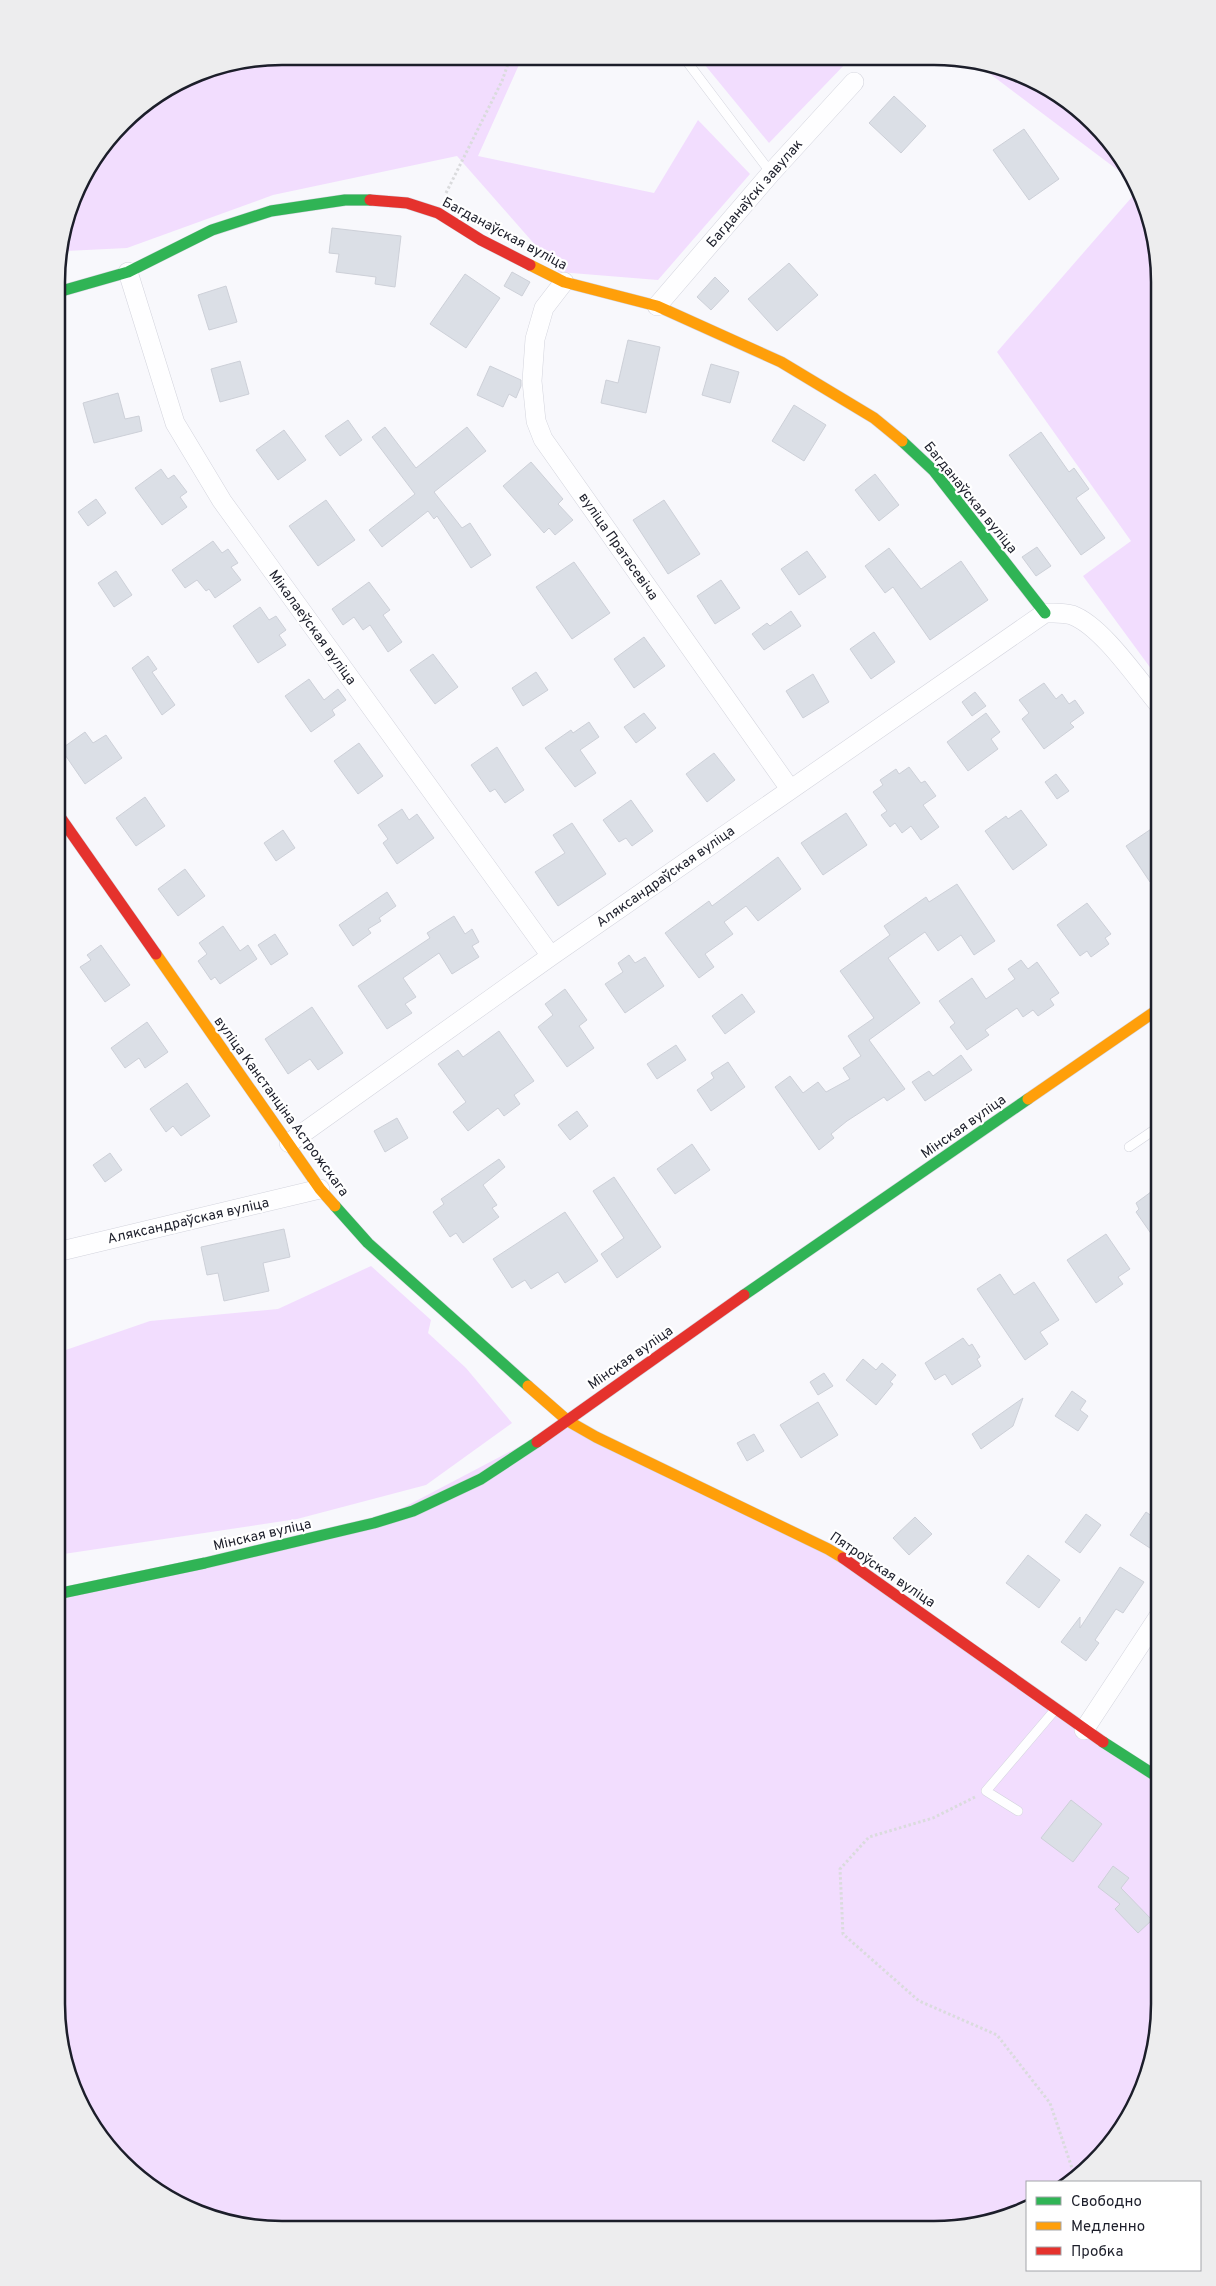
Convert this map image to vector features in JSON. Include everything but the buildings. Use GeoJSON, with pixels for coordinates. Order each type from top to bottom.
{"type":"FeatureCollection","features":[{"type":"Feature","properties":{"kind":"street","name":"Багданаўскі завулак"},"geometry":{"type":"LineString","coordinates":[[657,306],[770,173],[854,82]]}},
{"type":"Feature","properties":{"kind":"street","name":"Багданаўская вуліца"},"geometry":{"type":"LineString","coordinates":[[65,290],[128,272],[212,230],[271,211],[346,200],[375,200],[407,203],[438,213],[482,240],[564,282],[657,306],[781,362],[874,418],[909,446],[934,471],[1045,613]]}},
{"type":"Feature","properties":{"kind":"street","name":"Мікалаеўская вуліца"},"geometry":{"type":"LineString","coordinates":[[128,272],[175,423],[222,501],[551,956]]}},
{"type":"Feature","properties":{"kind":"street","name":"вуліца Пратасевіча"},"geometry":{"type":"LineString","coordinates":[[564,282],[544,308],[535,339],[532,381],[536,421],[543,439],[790,789]]}},
{"type":"Feature","properties":{"kind":"street","name":"Аляксандраўская вуліца"},"geometry":{"type":"LineString","coordinates":[[289,1144],[551,956],[1045,613]]}},
{"type":"Feature","properties":{"kind":"street"},"geometry":{"type":"LineString","coordinates":[[1045,613],[1070,614],[1087,623],[1151,695]]}},
{"type":"Feature","properties":{"kind":"street","name":"вуліца Канстанціна Астрожскага"},"geometry":{"type":"LineString","coordinates":[[65,824],[320,1189],[368,1243],[434,1304],[568,1421]]}},
{"type":"Feature","properties":{"kind":"street","name":"Мінская вуліца"},"geometry":{"type":"LineString","coordinates":[[65,1592],[205,1563],[374,1523],[446,1498],[481,1479],[568,1421],[671,1346],[1151,1014]]}},
{"type":"Feature","properties":{"kind":"street","name":"Аляксандраўская вуліца"},"geometry":{"type":"LineString","coordinates":[[65,1250],[320,1189]]}},
{"type":"Feature","properties":{"kind":"street","name":"Пятроўская вуліца"},"geometry":{"type":"LineString","coordinates":[[568,1421],[604,1442],[828,1549],[861,1570],[1084,1730],[1151,1773]]}},
{"type":"Feature","properties":{"kind":"street"},"geometry":{"type":"LineString","coordinates":[[1084,1730],[1151,1628]]}},
{"type":"Feature","properties":{"kind":"lane"},"geometry":{"type":"LineString","coordinates":[[689,65],[770,173]]}},
{"type":"Feature","properties":{"kind":"lane"},"geometry":{"type":"LineString","coordinates":[[1129,1147],[1151,1132]]}},
{"type":"Feature","properties":{"kind":"lane"},"geometry":{"type":"LineString","coordinates":[[1018,1811],[986,1791],[1056,1709]]}},
{"type":"Feature","properties":{"kind":"path"},"geometry":{"type":"LineString","coordinates":[[438,213],[453,176],[502,81],[508,65]]}},
{"type":"Feature","properties":{"kind":"path"},"geometry":{"type":"LineString","coordinates":[[986,1791],[933,1818],[870,1836],[840,1869],[843,1934],[919,2001],[997,2035],[1050,2104],[1073,2170]]}},
{"type":"Feature","properties":{"kind":"shaded area"},"geometry":{"type":"Polygon","coordinates":[[[268,65],[519,65],[478,156],[654,193],[698,120],[750,174],[658,280],[559,272],[457,156],[273,195],[127,248],[67,251],[72,226],[87,186],[110,150],[139,119],[186,87],[226,72],[268,65]]]}},
{"type":"Feature","properties":{"kind":"shaded area"},"geometry":{"type":"Polygon","coordinates":[[[705,65],[844,65],[769,143],[705,65]]]}},
{"type":"Feature","properties":{"kind":"shaded area"},"geometry":{"type":"Polygon","coordinates":[[[987,71],[1030,87],[1066,110],[1097,139],[1121,172],[987,71]]]}},
{"type":"Feature","properties":{"kind":"shaded area"},"geometry":{"type":"Polygon","coordinates":[[[1133,196],[1144,226],[1151,268],[1151,669],[1083,576],[1131,541],[997,352],[1133,196]]]}},
{"type":"Feature","properties":{"kind":"shaded area"},"geometry":{"type":"Polygon","coordinates":[[[371,1266],[431,1320],[428,1333],[466,1368],[512,1423],[426,1485],[297,1519],[65,1554],[65,1350],[150,1321],[278,1309],[371,1266]]]}},
{"type":"Feature","properties":{"kind":"shaded area"},"geometry":{"type":"Polygon","coordinates":[[[568,1421],[808,1538],[1151,1773],[1151,2018],[1147,2046],[1144,2060],[1129,2100],[1097,2147],[1077,2167],[1058,2181],[1026,2181],[1026,2201],[990,2214],[948,2221],[268,2221],[226,2214],[186,2199],[139,2167],[110,2136],[87,2100],[72,2060],[65,2018],[65,1592],[374,1523],[568,1421]]]}},
{"type":"Feature","properties":{"kind":"traffic: fast"},"geometry":{"type":"LineString","coordinates":[[65,290],[128,272],[212,230],[271,211],[345,200],[370,200]]}},
{"type":"Feature","properties":{"kind":"traffic: fast"},"geometry":{"type":"LineString","coordinates":[[902,441],[934,471],[1045,613]]}},
{"type":"Feature","properties":{"kind":"traffic: fast"},"geometry":{"type":"LineString","coordinates":[[744,1295],[1028,1099]]}},
{"type":"Feature","properties":{"kind":"traffic: fast"},"geometry":{"type":"LineString","coordinates":[[335,1206],[368,1243],[528,1386]]}},
{"type":"Feature","properties":{"kind":"traffic: fast"},"geometry":{"type":"LineString","coordinates":[[65,1592],[205,1563],[374,1523],[413,1511],[481,1479],[537,1442]]}},
{"type":"Feature","properties":{"kind":"traffic: fast"},"geometry":{"type":"LineString","coordinates":[[1103,1742],[1151,1773]]}},
{"type":"Feature","properties":{"kind":"traffic: slow"},"geometry":{"type":"LineString","coordinates":[[530,265],[564,282],[657,306],[781,362],[874,418],[902,441]]}},
{"type":"Feature","properties":{"kind":"traffic: slow"},"geometry":{"type":"LineString","coordinates":[[156,954],[320,1189],[335,1206]]}},
{"type":"Feature","properties":{"kind":"traffic: slow"},"geometry":{"type":"LineString","coordinates":[[1028,1099],[1151,1014]]}},
{"type":"Feature","properties":{"kind":"traffic: slow"},"geometry":{"type":"LineString","coordinates":[[528,1386],[568,1421],[596,1437],[843,1558]]}},
{"type":"Feature","properties":{"kind":"traffic: jam"},"geometry":{"type":"LineString","coordinates":[[370,200],[407,203],[438,213],[481,240],[530,265]]}},
{"type":"Feature","properties":{"kind":"traffic: jam"},"geometry":{"type":"LineString","coordinates":[[65,824],[156,954]]}},
{"type":"Feature","properties":{"kind":"traffic: jam"},"geometry":{"type":"LineString","coordinates":[[537,1442],[744,1295]]}},
{"type":"Feature","properties":{"kind":"traffic: jam"},"geometry":{"type":"LineString","coordinates":[[843,1558],[1103,1742]]}}]}
